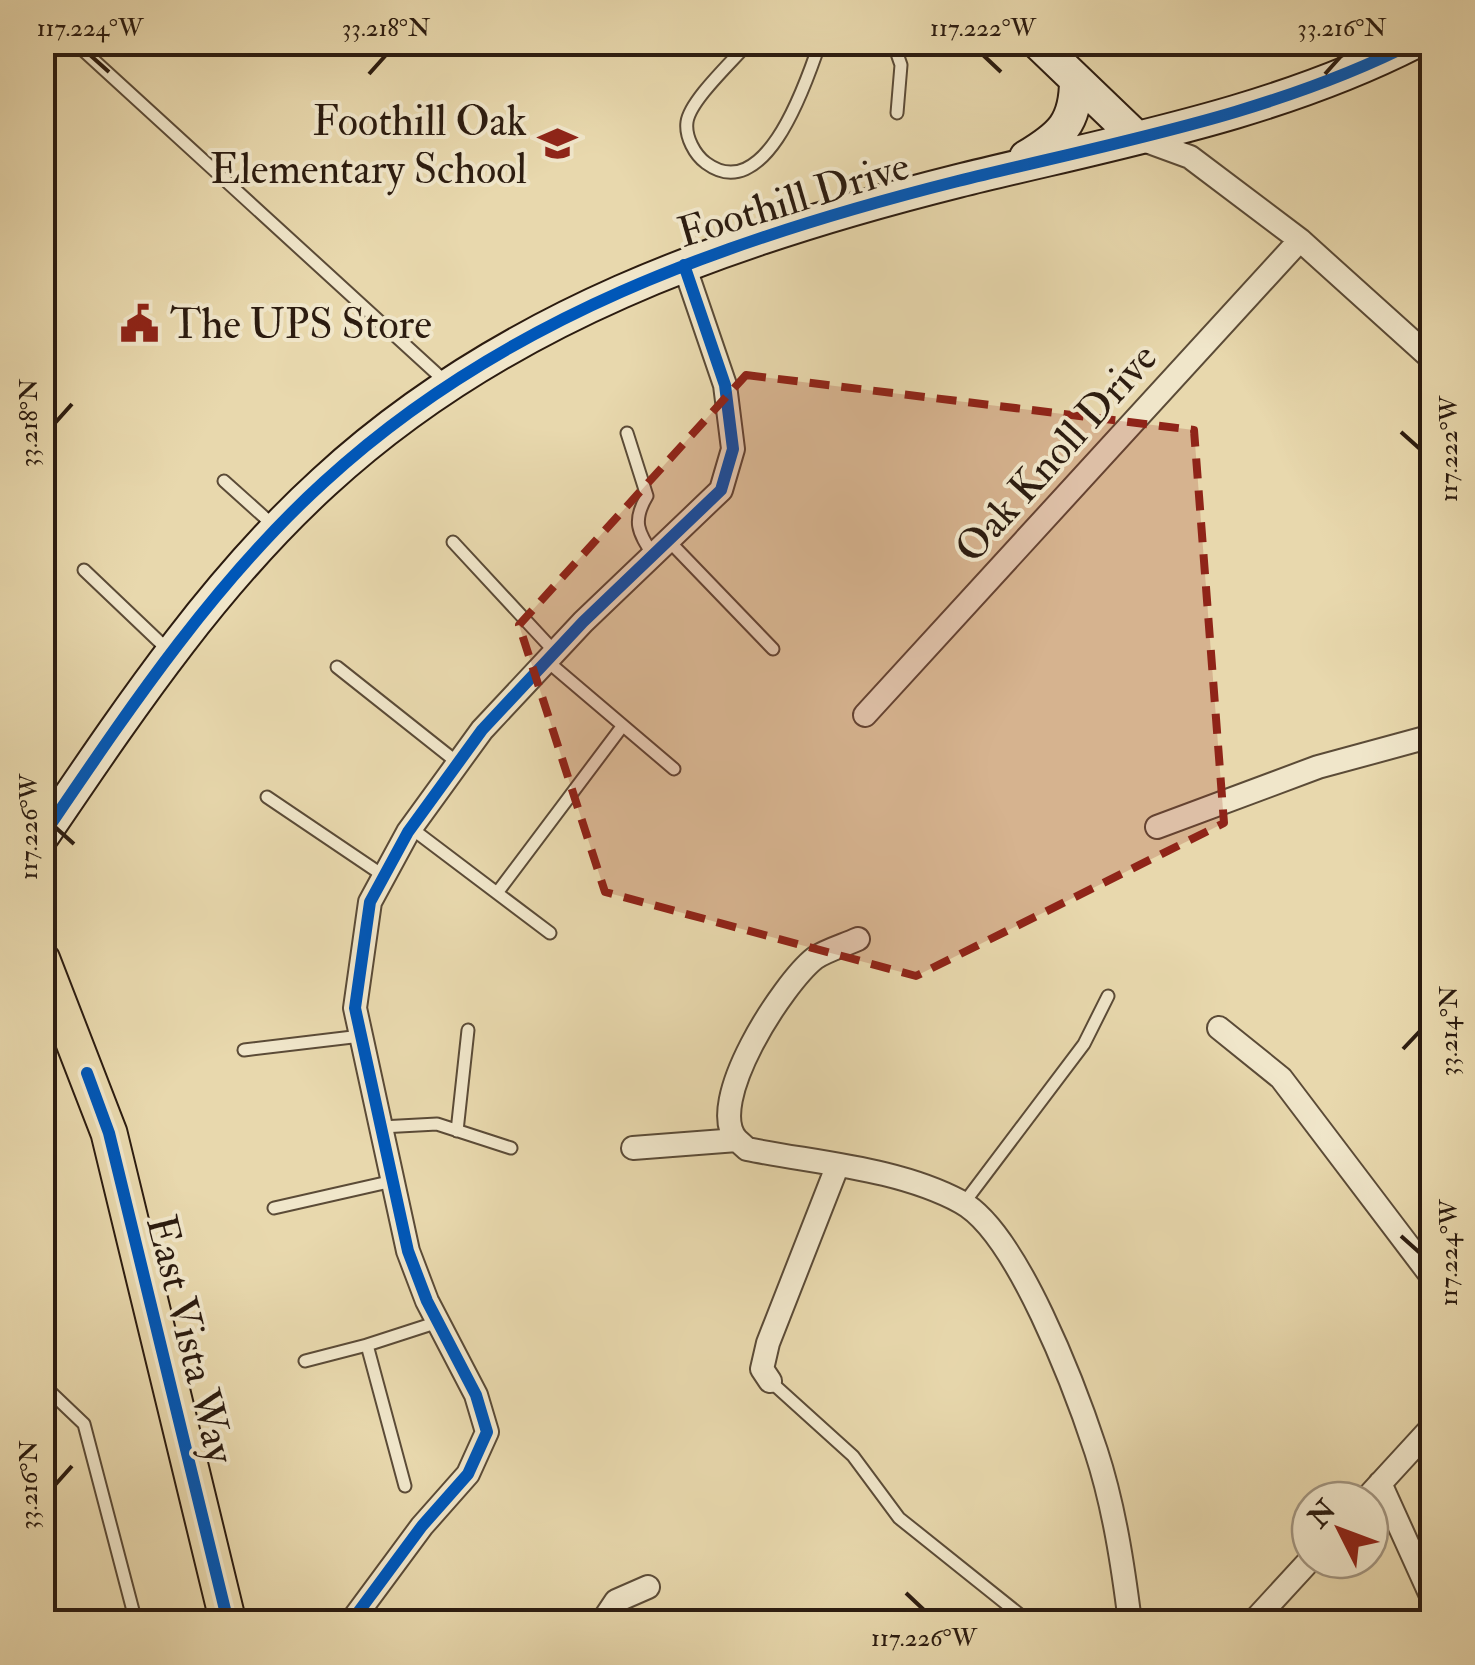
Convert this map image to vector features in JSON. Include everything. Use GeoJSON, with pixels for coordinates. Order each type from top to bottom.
{"type":"FeatureCollection","features":[{"type":"Feature","properties":{"kind":"main road","name":"East Vista Way"},"geometry":{"type":"LineString","coordinates":[[42,960],[109,1133],[228,1622]]}},
{"type":"Feature","properties":{"kind":"street"},"geometry":{"type":"LineString","coordinates":[[1036,42],[1137,138],[1190,157],[1300,240],[1432,359]]}},
{"type":"Feature","properties":{"kind":"street","name":"Foothill Drive"},"geometry":{"type":"LineString","coordinates":[[42,836],[170,652],[324,482],[448,384],[577,308],[684,265],[1000,172],[1251,107],[1414,42]]}},
{"type":"Feature","properties":{"kind":"street"},"geometry":{"type":"LineString","coordinates":[[1000,172],[1060,137],[1076,108],[1076,80]]}},
{"type":"Feature","properties":{"kind":"street","name":"Oak Knoll Drive"},"geometry":{"type":"LineString","coordinates":[[865,715],[1300,240]]}},
{"type":"Feature","properties":{"kind":"street"},"geometry":{"type":"LineString","coordinates":[[351,1622],[422,1526],[468,1474],[487,1432],[476,1395],[438,1322],[408,1250],[355,1008],[370,902],[411,828],[482,730],[551,656],[721,490],[733,449],[725,385],[684,265]]}},
{"type":"Feature","properties":{"kind":"street"},"geometry":{"type":"LineString","coordinates":[[1157,827],[1318,767],[1432,736]]}},
{"type":"Feature","properties":{"kind":"street"},"geometry":{"type":"LineString","coordinates":[[858,940],[816,957],[772,1004],[750,1048],[729,1111],[738,1140],[748,1149],[918,1184],[964,1203],[999,1235],[1047,1327],[1097,1453],[1130,1622]]}},
{"type":"Feature","properties":{"kind":"street"},"geometry":{"type":"LineString","coordinates":[[1219,1028],[1281,1078],[1432,1277]]}},
{"type":"Feature","properties":{"kind":"street"},"geometry":{"type":"LineString","coordinates":[[634,1148],[738,1140]]}},
{"type":"Feature","properties":{"kind":"street"},"geometry":{"type":"LineString","coordinates":[[770,1382],[762,1369],[768,1343],[837,1168]]}},
{"type":"Feature","properties":{"kind":"street"},"geometry":{"type":"LineString","coordinates":[[1384,1480],[1432,1427]]}},
{"type":"Feature","properties":{"kind":"street"},"geometry":{"type":"LineString","coordinates":[[1390,1523],[1432,1598]]}},
{"type":"Feature","properties":{"kind":"street"},"geometry":{"type":"LineString","coordinates":[[1253,1622],[1292,1580]]}},
{"type":"Feature","properties":{"kind":"street"},"geometry":{"type":"LineString","coordinates":[[602,1622],[616,1601],[648,1587]]}},
{"type":"Feature","properties":{"kind":"lane"},"geometry":{"type":"LineString","coordinates":[[74,42],[448,384]]}},
{"type":"Feature","properties":{"kind":"lane"},"geometry":{"type":"LineString","coordinates":[[749,42],[694,106],[687,123],[691,144],[701,160],[716,170],[739,171],[764,159],[807,80],[816,54],[809,42]]}},
{"type":"Feature","properties":{"kind":"lane"},"geometry":{"type":"LineString","coordinates":[[893,42],[900,66],[897,113]]}},
{"type":"Feature","properties":{"kind":"lane"},"geometry":{"type":"LineString","coordinates":[[627,433],[647,496],[637,513],[638,531],[773,649]]}},
{"type":"Feature","properties":{"kind":"lane"},"geometry":{"type":"LineString","coordinates":[[224,482],[278,530]]}},
{"type":"Feature","properties":{"kind":"lane"},"geometry":{"type":"LineString","coordinates":[[453,542],[551,656],[621,728],[674,769]]}},
{"type":"Feature","properties":{"kind":"lane"},"geometry":{"type":"LineString","coordinates":[[84,570],[170,652]]}},
{"type":"Feature","properties":{"kind":"lane"},"geometry":{"type":"LineString","coordinates":[[336,667],[458,762]]}},
{"type":"Feature","properties":{"kind":"lane"},"geometry":{"type":"LineString","coordinates":[[497,893],[621,728]]}},
{"type":"Feature","properties":{"kind":"lane"},"geometry":{"type":"LineString","coordinates":[[268,797],[384,876]]}},
{"type":"Feature","properties":{"kind":"lane"},"geometry":{"type":"LineString","coordinates":[[411,828],[550,933]]}},
{"type":"Feature","properties":{"kind":"lane"},"geometry":{"type":"LineString","coordinates":[[964,1203],[1084,1044],[1108,996]]}},
{"type":"Feature","properties":{"kind":"lane"},"geometry":{"type":"LineString","coordinates":[[457,1131],[468,1030]]}},
{"type":"Feature","properties":{"kind":"lane"},"geometry":{"type":"LineString","coordinates":[[244,1050],[361,1036]]}},
{"type":"Feature","properties":{"kind":"lane"},"geometry":{"type":"LineString","coordinates":[[381,1127],[437,1124],[511,1148]]}},
{"type":"Feature","properties":{"kind":"lane"},"geometry":{"type":"LineString","coordinates":[[274,1208],[393,1181]]}},
{"type":"Feature","properties":{"kind":"lane"},"geometry":{"type":"LineString","coordinates":[[305,1361],[438,1322]]}},
{"type":"Feature","properties":{"kind":"lane"},"geometry":{"type":"LineString","coordinates":[[367,1345],[405,1486]]}},
{"type":"Feature","properties":{"kind":"lane"},"geometry":{"type":"LineString","coordinates":[[770,1382],[852,1456],[898,1518],[1029,1622]]}},
{"type":"Feature","properties":{"kind":"lane"},"geometry":{"type":"LineString","coordinates":[[42,1384],[84,1424],[136,1622]]}},
{"type":"Feature","properties":{"kind":"highlighted area"},"geometry":{"type":"Polygon","coordinates":[[[746,375],[1194,430],[1224,823],[916,976],[605,892],[519,625],[746,375]]]}},
{"type":"Feature","properties":{"kind":"cycle path"},"geometry":{"type":"LineString","coordinates":[[42,837],[173,651],[283,521],[393,424],[466,374],[542,330],[703,258],[872,204],[1248,108],[1361,67],[1415,42]]}},
{"type":"Feature","properties":{"kind":"cycle path"},"geometry":{"type":"LineString","coordinates":[[351,1622],[422,1526],[468,1474],[487,1432],[476,1395],[427,1301],[408,1251],[355,1008],[370,902],[408,832],[482,730],[583,622],[721,490],[733,449],[725,385],[684,265]]}},
{"type":"Feature","properties":{"kind":"cycle path"},"geometry":{"type":"LineString","coordinates":[[87,1073],[109,1133],[228,1622]]}},
{"type":"Feature","properties":{"kind":"place","name":"Foothill Oak Elementary School"},"geometry":{"type":"Point","coordinates":[557,144]}},
{"type":"Feature","properties":{"kind":"place","name":"The UPS Store"},"geometry":{"type":"Point","coordinates":[140,323]}}]}
